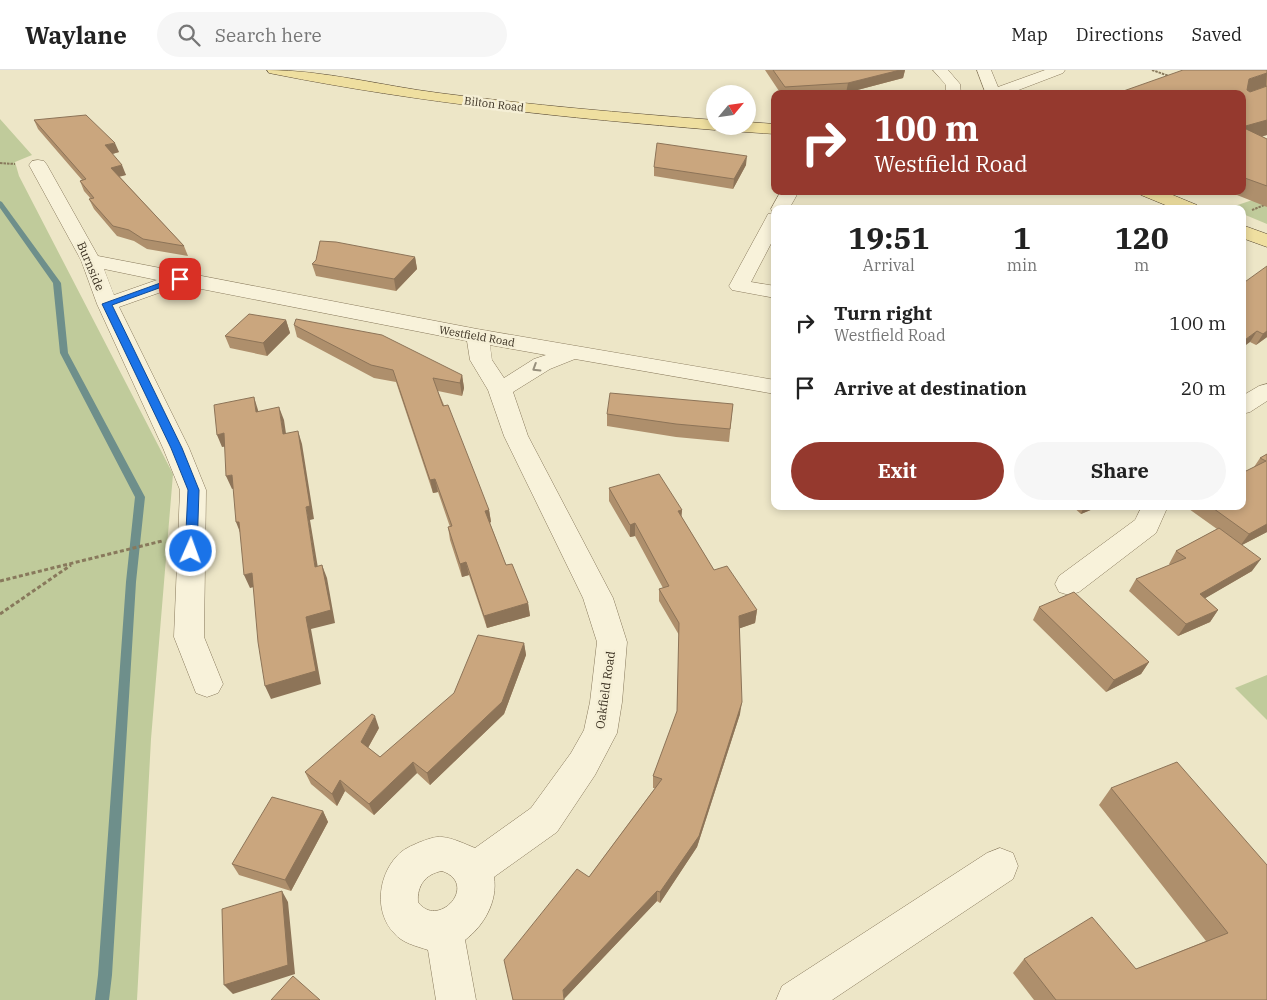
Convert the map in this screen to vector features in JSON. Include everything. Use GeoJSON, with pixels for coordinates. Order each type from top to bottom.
{"type":"FeatureCollection","features":[{"type":"Feature","properties":{"kind":"main road","name":"Bilton Road"},"geometry":{"type":"LineString","coordinates":[[274,70],[465,100],[575,114],[706,124]]}},
{"type":"Feature","properties":{"kind":"main road"},"geometry":{"type":"LineString","coordinates":[[756,127],[771,128]]}},
{"type":"Feature","properties":{"kind":"main road"},"geometry":{"type":"LineString","coordinates":[[1157,195],[1181,205]]}},
{"type":"Feature","properties":{"kind":"main road"},"geometry":{"type":"LineString","coordinates":[[1246,233],[1267,241]]}},
{"type":"Feature","properties":{"kind":"street"},"geometry":{"type":"LineString","coordinates":[[940,70],[953,84],[954,90]]}},
{"type":"Feature","properties":{"kind":"street"},"geometry":{"type":"LineString","coordinates":[[984,70],[992,90]]}},
{"type":"Feature","properties":{"kind":"street"},"geometry":{"type":"LineString","coordinates":[[1004,90],[1058,70]]}},
{"type":"Feature","properties":{"kind":"street","name":"Burnside"},"geometry":{"type":"LineString","coordinates":[[38,165],[91,260],[107,304],[176,448],[193,490],[189,637],[207,684]]}},
{"type":"Feature","properties":{"kind":"street"},"geometry":{"type":"LineString","coordinates":[[771,226],[739,286],[771,291]]}},
{"type":"Feature","properties":{"kind":"street","name":"Westfield Road"},"geometry":{"type":"LineString","coordinates":[[91,260],[477,336],[771,386]]}},
{"type":"Feature","properties":{"kind":"street","name":"Westfield Road"},"geometry":{"type":"LineString","coordinates":[[107,304],[180,279]]}},
{"type":"Feature","properties":{"kind":"street","name":"Oakfield Road"},"geometry":{"type":"LineString","coordinates":[[473,870],[544,820],[583,764],[600,732],[606,702],[612,642],[598,598],[516,436],[500,390],[481,360],[477,336]]}},
{"type":"Feature","properties":{"kind":"street"},"geometry":{"type":"LineString","coordinates":[[500,390],[542,364],[574,352]]}},
{"type":"Feature","properties":{"kind":"street"},"geometry":{"type":"LineString","coordinates":[[1246,404],[1267,391]]}},
{"type":"Feature","properties":{"kind":"street"},"geometry":{"type":"LineString","coordinates":[[1069,584],[1150,516]]}},
{"type":"Feature","properties":{"kind":"street"},"geometry":{"type":"LineString","coordinates":[[442,854],[454,855],[465,861],[473,870],[477,881],[477,892],[467,915],[456,924],[444,929],[431,931],[417,928],[407,921],[400,910],[399,904],[400,884],[407,872],[416,863],[429,856],[442,854]]}},
{"type":"Feature","properties":{"kind":"street"},"geometry":{"type":"LineString","coordinates":[[796,1000],[1000,866]]}},
{"type":"Feature","properties":{"kind":"street"},"geometry":{"type":"LineString","coordinates":[[444,929],[456,1000]]}},
{"type":"Feature","properties":{"kind":"path"},"geometry":{"type":"LineString","coordinates":[[1152,70],[1170,77]]}},
{"type":"Feature","properties":{"kind":"path"},"geometry":{"type":"LineString","coordinates":[[0,580],[159,542]]}},
{"type":"Feature","properties":{"kind":"path"},"geometry":{"type":"LineString","coordinates":[[0,614],[74,563]]}},
{"type":"Feature","properties":{"kind":"green space"},"geometry":{"type":"Polygon","coordinates":[[[0,119],[32,155],[15,162],[19,176],[173,474],[151,739],[137,1000],[0,1000],[0,119]]]}},
{"type":"Feature","properties":{"kind":"green space"},"geometry":{"type":"Polygon","coordinates":[[[1267,195],[1267,224],[1246,215],[1246,205],[1238,205],[1267,195]]]}},
{"type":"Feature","properties":{"kind":"green space"},"geometry":{"type":"Polygon","coordinates":[[[1267,675],[1267,720],[1235,688],[1267,675]]]}},
{"type":"Feature","properties":{"kind":"building"},"geometry":{"type":"Polygon","coordinates":[[[773,70],[900,70],[848,83],[785,87],[773,70]]]}},
{"type":"Feature","properties":{"kind":"building"},"geometry":{"type":"Polygon","coordinates":[[[1183,70],[1267,70],[1267,73],[1249,79],[1247,90],[1250,92],[1267,86],[1267,120],[1246,126],[1246,90],[1126,90],[1183,70]]]}},
{"type":"Feature","properties":{"kind":"building"},"geometry":{"type":"Polygon","coordinates":[[[86,115],[115,143],[105,145],[122,165],[111,168],[184,246],[143,239],[129,230],[113,226],[89,199],[94,198],[80,181],[86,179],[34,120],[86,115]]]}},
{"type":"Feature","properties":{"kind":"building"},"geometry":{"type":"Polygon","coordinates":[[[1246,129],[1267,139],[1267,186],[1246,178],[1246,129]]]}},
{"type":"Feature","properties":{"kind":"building"},"geometry":{"type":"Polygon","coordinates":[[[657,143],[747,156],[734,179],[654,167],[657,143]]]}},
{"type":"Feature","properties":{"kind":"building"},"geometry":{"type":"Polygon","coordinates":[[[320,241],[336,242],[415,257],[394,279],[312,264],[316,260],[320,241]]]}},
{"type":"Feature","properties":{"kind":"building"},"geometry":{"type":"Polygon","coordinates":[[[1267,266],[1267,331],[1263,334],[1257,331],[1246,339],[1246,281],[1267,266]]]}},
{"type":"Feature","properties":{"kind":"building"},"geometry":{"type":"Polygon","coordinates":[[[249,314],[286,320],[263,343],[225,336],[249,314]]]}},
{"type":"Feature","properties":{"kind":"building"},"geometry":{"type":"Polygon","coordinates":[[[296,319],[382,335],[462,375],[460,383],[433,378],[443,406],[448,405],[477,479],[489,510],[485,511],[506,565],[512,564],[528,603],[484,616],[466,562],[460,564],[448,527],[452,526],[435,479],[430,480],[393,370],[371,365],[294,325],[296,319]]]}},
{"type":"Feature","properties":{"kind":"building"},"geometry":{"type":"Polygon","coordinates":[[[610,393],[733,404],[730,429],[676,424],[607,414],[610,393]]]}},
{"type":"Feature","properties":{"kind":"building"},"geometry":{"type":"Polygon","coordinates":[[[254,397],[256,412],[279,407],[283,434],[298,431],[310,506],[306,507],[315,567],[322,565],[331,610],[306,617],[316,671],[265,686],[258,642],[252,573],[244,575],[239,522],[236,522],[232,475],[226,476],[224,433],[217,435],[214,405],[254,397]]]}},
{"type":"Feature","properties":{"kind":"building"},"geometry":{"type":"Polygon","coordinates":[[[1267,454],[1267,524],[1249,534],[1216,510],[1246,510],[1246,471],[1266,461],[1260,458],[1267,454]]]}},
{"type":"Feature","properties":{"kind":"building"},"geometry":{"type":"Polygon","coordinates":[[[659,474],[682,510],[678,511],[714,570],[727,566],[757,610],[739,616],[742,702],[699,836],[660,892],[657,891],[563,990],[564,1000],[513,1000],[504,960],[577,869],[589,877],[662,779],[653,776],[677,711],[679,623],[659,589],[669,586],[635,523],[630,525],[609,488],[659,474]]]}},
{"type":"Feature","properties":{"kind":"building"},"geometry":{"type":"Polygon","coordinates":[[[1219,528],[1261,559],[1200,594],[1218,610],[1186,624],[1136,579],[1186,558],[1176,551],[1219,528]]]}},
{"type":"Feature","properties":{"kind":"building"},"geometry":{"type":"Polygon","coordinates":[[[1074,592],[1149,662],[1114,680],[1039,607],[1074,592]]]}},
{"type":"Feature","properties":{"kind":"building"},"geometry":{"type":"Polygon","coordinates":[[[478,635],[524,643],[502,702],[427,773],[413,762],[369,804],[340,780],[332,794],[305,772],[372,714],[375,716],[361,742],[380,757],[454,693],[478,635]]]}},
{"type":"Feature","properties":{"kind":"building"},"geometry":{"type":"Polygon","coordinates":[[[1177,762],[1267,865],[1267,1000],[1056,1000],[1024,959],[1092,917],[1136,969],[1228,933],[1111,788],[1177,762]]]}},
{"type":"Feature","properties":{"kind":"building"},"geometry":{"type":"Polygon","coordinates":[[[272,797],[323,811],[285,880],[232,864],[272,797]]]}},
{"type":"Feature","properties":{"kind":"building"},"geometry":{"type":"Polygon","coordinates":[[[282,891],[288,965],[224,985],[222,909],[282,891]]]}},
{"type":"Feature","properties":{"kind":"building"},"geometry":{"type":"Polygon","coordinates":[[[293,976],[320,1000],[271,1000],[293,976]]]}},
{"type":"Feature","properties":{"kind":"waterway"},"geometry":{"type":"LineString","coordinates":[[0,203],[57,283],[64,353],[140,497],[131,582],[102,1000]]}},
{"type":"Feature","properties":{"kind":"route"},"geometry":{"type":"LineString","coordinates":[[180,279],[107,304],[176,448],[193,490],[191,551]]}}]}
